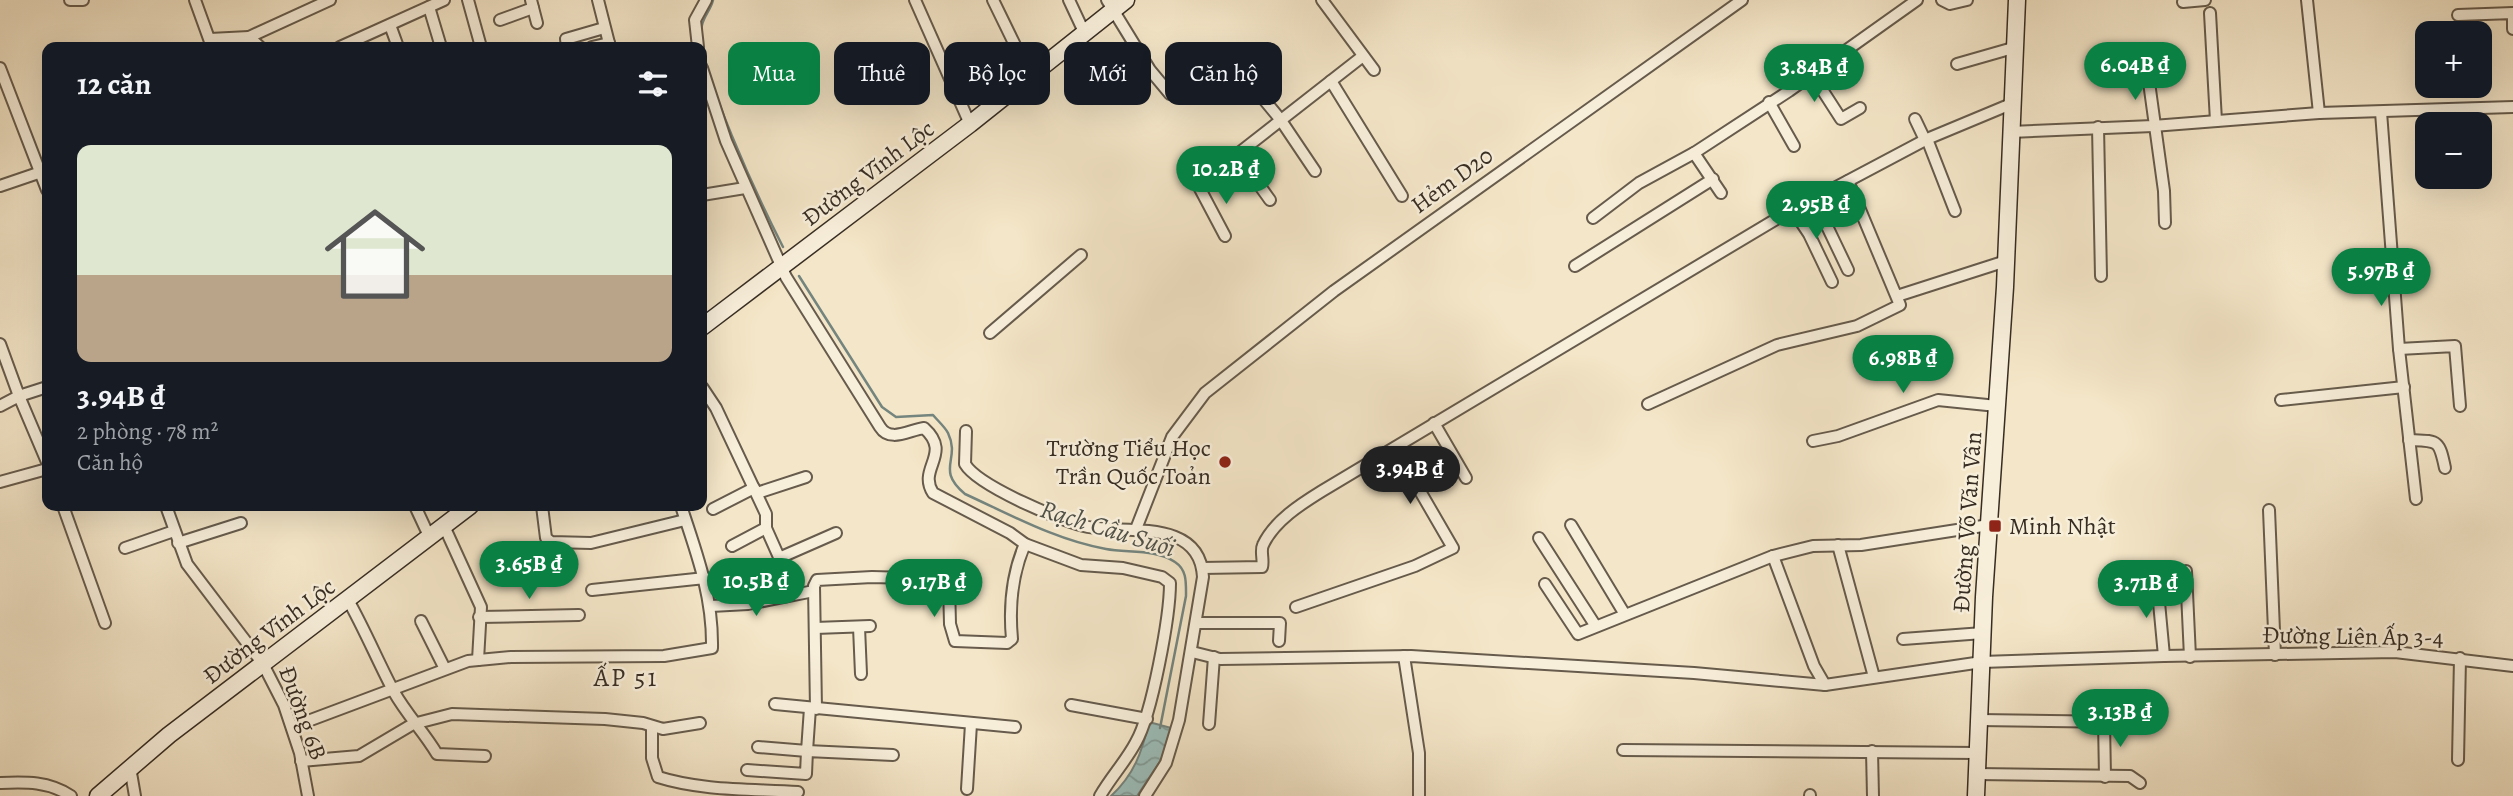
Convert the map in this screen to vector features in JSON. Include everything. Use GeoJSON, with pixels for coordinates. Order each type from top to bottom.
{"type":"FeatureCollection","features":[{"type":"Feature","properties":{"kind":"main road","name":"Đường Vĩnh Lộc"},"geometry":{"type":"LineString","coordinates":[[1050,60],[1084,32],[1110,5],[1126,0]]}},
{"type":"Feature","properties":{"kind":"main road","name":"Đường Võ Văn Vân"},"geometry":{"type":"LineString","coordinates":[[1976,796],[1989,525],[2006,261],[2017,0]]}},
{"type":"Feature","properties":{"kind":"main road","name":"Đường Vĩnh Lộc"},"geometry":{"type":"LineString","coordinates":[[707,323],[994,105]]}},
{"type":"Feature","properties":{"kind":"main road","name":"Đường Vĩnh Lộc"},"geometry":{"type":"LineString","coordinates":[[98,796],[130,767],[464,511]]}},
{"type":"Feature","properties":{"kind":"street"},"geometry":{"type":"LineString","coordinates":[[70,0],[83,0]]}},
{"type":"Feature","properties":{"kind":"street"},"geometry":{"type":"LineString","coordinates":[[195,0],[211,42]]}},
{"type":"Feature","properties":{"kind":"street"},"geometry":{"type":"LineString","coordinates":[[217,42],[249,37],[330,0]]}},
{"type":"Feature","properties":{"kind":"street"},"geometry":{"type":"LineString","coordinates":[[351,42],[444,0]]}},
{"type":"Feature","properties":{"kind":"street"},"geometry":{"type":"LineString","coordinates":[[468,0],[480,42]]}},
{"type":"Feature","properties":{"kind":"street"},"geometry":{"type":"LineString","coordinates":[[598,0],[608,42]]}},
{"type":"Feature","properties":{"kind":"street"},"geometry":{"type":"LineString","coordinates":[[697,42],[695,20],[706,0]]}},
{"type":"Feature","properties":{"kind":"street"},"geometry":{"type":"LineString","coordinates":[[915,0],[970,124]]}},
{"type":"Feature","properties":{"kind":"street"},"geometry":{"type":"LineString","coordinates":[[993,0],[1013,42]]}},
{"type":"Feature","properties":{"kind":"street"},"geometry":{"type":"LineString","coordinates":[[1069,0],[1084,32]]}},
{"type":"Feature","properties":{"kind":"street"},"geometry":{"type":"LineString","coordinates":[[1322,0],[1374,70]]}},
{"type":"Feature","properties":{"kind":"street","name":"Hẻm D20"},"geometry":{"type":"LineString","coordinates":[[1136,530],[1172,438],[1194,405],[1223,379],[1334,291],[1742,0]]}},
{"type":"Feature","properties":{"kind":"street"},"geometry":{"type":"LineString","coordinates":[[1593,218],[1639,183],[1694,153],[1917,0]]}},
{"type":"Feature","properties":{"kind":"street"},"geometry":{"type":"LineString","coordinates":[[1942,0],[1950,4],[1967,0]]}},
{"type":"Feature","properties":{"kind":"street"},"geometry":{"type":"LineString","coordinates":[[2183,2],[2205,0]]}},
{"type":"Feature","properties":{"kind":"street"},"geometry":{"type":"LineString","coordinates":[[2306,0],[2319,113]]}},
{"type":"Feature","properties":{"kind":"street"},"geometry":{"type":"LineString","coordinates":[[500,20],[532,4],[537,23]]}},
{"type":"Feature","properties":{"kind":"street"},"geometry":{"type":"LineString","coordinates":[[1110,5],[1165,87]]}},
{"type":"Feature","properties":{"kind":"street"},"geometry":{"type":"LineString","coordinates":[[429,7],[440,42]]}},
{"type":"Feature","properties":{"kind":"street"},"geometry":{"type":"LineString","coordinates":[[2458,15],[2513,12],[2513,29]]}},
{"type":"Feature","properties":{"kind":"street"},"geometry":{"type":"LineString","coordinates":[[2210,13],[2216,121]]}},
{"type":"Feature","properties":{"kind":"street"},"geometry":{"type":"LineString","coordinates":[[390,25],[396,42]]}},
{"type":"Feature","properties":{"kind":"street"},"geometry":{"type":"LineString","coordinates":[[566,42],[566,39],[604,28]]}},
{"type":"Feature","properties":{"kind":"street"},"geometry":{"type":"LineString","coordinates":[[249,37],[254,42]]}},
{"type":"Feature","properties":{"kind":"street"},"geometry":{"type":"LineString","coordinates":[[1957,64],[2013,48]]}},
{"type":"Feature","properties":{"kind":"street"},"geometry":{"type":"LineString","coordinates":[[1225,236],[1198,185],[1280,118],[1363,56]]}},
{"type":"Feature","properties":{"kind":"street"},"geometry":{"type":"LineString","coordinates":[[0,68],[42,166]]}},
{"type":"Feature","properties":{"kind":"street"},"geometry":{"type":"LineString","coordinates":[[1812,74],[1841,119],[1860,108]]}},
{"type":"Feature","properties":{"kind":"street"},"geometry":{"type":"LineString","coordinates":[[2148,75],[2164,191],[2165,223]]}},
{"type":"Feature","properties":{"kind":"street"},"geometry":{"type":"LineString","coordinates":[[1331,81],[1402,195]]}},
{"type":"Feature","properties":{"kind":"street"},"geometry":{"type":"LineString","coordinates":[[707,82],[745,188],[782,267],[884,432],[893,436],[924,428],[934,438],[934,463],[928,477],[933,493],[1010,533],[1025,544],[1082,565],[1123,566],[1170,583],[1147,719],[1136,742],[1100,796]]}},
{"type":"Feature","properties":{"kind":"street"},"geometry":{"type":"LineString","coordinates":[[1769,103],[1794,146]]}},
{"type":"Feature","properties":{"kind":"street"},"geometry":{"type":"LineString","coordinates":[[1202,568],[1262,567],[1262,547],[1287,516],[1322,491],[1793,210],[1926,140],[2011,104]]}},
{"type":"Feature","properties":{"kind":"street"},"geometry":{"type":"LineString","coordinates":[[1269,105],[1315,171]]}},
{"type":"Feature","properties":{"kind":"street"},"geometry":{"type":"LineString","coordinates":[[2010,132],[2153,126],[2319,113],[2513,107]]}},
{"type":"Feature","properties":{"kind":"street"},"geometry":{"type":"LineString","coordinates":[[2381,112],[2399,349],[2416,499]]}},
{"type":"Feature","properties":{"kind":"street"},"geometry":{"type":"LineString","coordinates":[[1915,119],[1955,211]]}},
{"type":"Feature","properties":{"kind":"street"},"geometry":{"type":"LineString","coordinates":[[2098,127],[2101,276]]}},
{"type":"Feature","properties":{"kind":"street"},"geometry":{"type":"LineString","coordinates":[[1694,153],[1721,193]]}},
{"type":"Feature","properties":{"kind":"street"},"geometry":{"type":"LineString","coordinates":[[1237,154],[1270,200]]}},
{"type":"Feature","properties":{"kind":"street"},"geometry":{"type":"LineString","coordinates":[[0,186],[42,172]]}},
{"type":"Feature","properties":{"kind":"street"},"geometry":{"type":"LineString","coordinates":[[1575,266],[1713,179]]}},
{"type":"Feature","properties":{"kind":"street"},"geometry":{"type":"LineString","coordinates":[[1648,404],[1777,345],[1872,320],[1900,305],[1848,181]]}},
{"type":"Feature","properties":{"kind":"street"},"geometry":{"type":"LineString","coordinates":[[707,194],[745,188]]}},
{"type":"Feature","properties":{"kind":"street"},"geometry":{"type":"LineString","coordinates":[[1814,199],[1848,270]]}},
{"type":"Feature","properties":{"kind":"street"},"geometry":{"type":"LineString","coordinates":[[1793,210],[1810,234],[1832,282]]}},
{"type":"Feature","properties":{"kind":"street"},"geometry":{"type":"LineString","coordinates":[[990,333],[1081,255]]}},
{"type":"Feature","properties":{"kind":"street"},"geometry":{"type":"LineString","coordinates":[[1897,296],[2006,261]]}},
{"type":"Feature","properties":{"kind":"street"},"geometry":{"type":"LineString","coordinates":[[0,344],[42,450]]}},
{"type":"Feature","properties":{"kind":"street"},"geometry":{"type":"LineString","coordinates":[[2399,349],[2455,346],[2460,407]]}},
{"type":"Feature","properties":{"kind":"street"},"geometry":{"type":"LineString","coordinates":[[2281,400],[2404,387]]}},
{"type":"Feature","properties":{"kind":"street"},"geometry":{"type":"LineString","coordinates":[[0,406],[42,389]]}},
{"type":"Feature","properties":{"kind":"street"},"geometry":{"type":"LineString","coordinates":[[707,394],[756,490],[766,514],[766,528],[795,593]]}},
{"type":"Feature","properties":{"kind":"street"},"geometry":{"type":"LineString","coordinates":[[1813,441],[1838,436],[1938,400],[1997,406]]}},
{"type":"Feature","properties":{"kind":"street"},"geometry":{"type":"LineString","coordinates":[[1434,423],[1466,478]]}},
{"type":"Feature","properties":{"kind":"street"},"geometry":{"type":"LineString","coordinates":[[966,431],[965,464],[980,479],[1060,519],[1123,534],[1136,530],[1163,532],[1181,539],[1193,551],[1202,568],[1192,652],[1172,746],[1166,764],[1145,796]]}},
{"type":"Feature","properties":{"kind":"street"},"geometry":{"type":"LineString","coordinates":[[2409,440],[2435,441],[2440,446],[2445,468]]}},
{"type":"Feature","properties":{"kind":"street"},"geometry":{"type":"LineString","coordinates":[[1296,607],[1415,566],[1453,548],[1395,448]]}},
{"type":"Feature","properties":{"kind":"street"},"geometry":{"type":"LineString","coordinates":[[0,482],[42,470]]}},
{"type":"Feature","properties":{"kind":"street"},"geometry":{"type":"LineString","coordinates":[[713,509],[756,490],[806,477]]}},
{"type":"Feature","properties":{"kind":"street"},"geometry":{"type":"LineString","coordinates":[[2269,510],[2274,655]]}},
{"type":"Feature","properties":{"kind":"street"},"geometry":{"type":"LineString","coordinates":[[65,511],[105,623]]}},
{"type":"Feature","properties":{"kind":"street","name":"Đường 6B"},"geometry":{"type":"LineString","coordinates":[[170,511],[174,531],[187,564],[263,664],[292,727],[308,796]]}},
{"type":"Feature","properties":{"kind":"street"},"geometry":{"type":"LineString","coordinates":[[417,511],[429,537]]}},
{"type":"Feature","properties":{"kind":"street"},"geometry":{"type":"LineString","coordinates":[[543,511],[546,538],[551,542],[591,543],[685,520]]}},
{"type":"Feature","properties":{"kind":"street"},"geometry":{"type":"LineString","coordinates":[[292,727],[445,669],[478,660],[652,656],[712,648],[711,606],[705,578],[682,511]]}},
{"type":"Feature","properties":{"kind":"street"},"geometry":{"type":"LineString","coordinates":[[178,542],[241,523]]}},
{"type":"Feature","properties":{"kind":"street"},"geometry":{"type":"LineString","coordinates":[[1571,525],[1624,614]]}},
{"type":"Feature","properties":{"kind":"street"},"geometry":{"type":"LineString","coordinates":[[1545,584],[1578,634],[1773,556],[1813,546],[1861,545],[1989,525]]}},
{"type":"Feature","properties":{"kind":"street"},"geometry":{"type":"LineString","coordinates":[[444,526],[481,607],[478,660]]}},
{"type":"Feature","properties":{"kind":"street"},"geometry":{"type":"LineString","coordinates":[[732,546],[766,528]]}},
{"type":"Feature","properties":{"kind":"street"},"geometry":{"type":"LineString","coordinates":[[125,548],[174,531]]}},
{"type":"Feature","properties":{"kind":"street"},"geometry":{"type":"LineString","coordinates":[[779,558],[836,533]]}},
{"type":"Feature","properties":{"kind":"street"},"geometry":{"type":"LineString","coordinates":[[1539,538],[1595,625]]}},
{"type":"Feature","properties":{"kind":"street"},"geometry":{"type":"LineString","coordinates":[[747,770],[806,774],[813,709],[815,582],[822,579],[945,579],[948,584],[950,624],[956,641],[1007,643],[1012,639],[1010,614],[1016,571],[1025,544]]}},
{"type":"Feature","properties":{"kind":"street"},"geometry":{"type":"LineString","coordinates":[[1838,545],[1874,677]]}},
{"type":"Feature","properties":{"kind":"street"},"geometry":{"type":"LineString","coordinates":[[1773,556],[1814,666],[1825,685]]}},
{"type":"Feature","properties":{"kind":"street"},"geometry":{"type":"LineString","coordinates":[[2186,571],[2190,657]]}},
{"type":"Feature","properties":{"kind":"street"},"geometry":{"type":"LineString","coordinates":[[739,592],[785,572]]}},
{"type":"Feature","properties":{"kind":"street"},"geometry":{"type":"LineString","coordinates":[[592,590],[705,578]]}},
{"type":"Feature","properties":{"kind":"street"},"geometry":{"type":"LineString","coordinates":[[2157,581],[2164,656]]}},
{"type":"Feature","properties":{"kind":"street"},"geometry":{"type":"LineString","coordinates":[[711,606],[748,604],[814,591]]}},
{"type":"Feature","properties":{"kind":"street"},"geometry":{"type":"LineString","coordinates":[[348,600],[368,634],[393,690],[413,724],[437,754],[485,756]]}},
{"type":"Feature","properties":{"kind":"street"},"geometry":{"type":"LineString","coordinates":[[479,617],[579,615]]}},
{"type":"Feature","properties":{"kind":"street"},"geometry":{"type":"LineString","coordinates":[[421,621],[445,669]]}},
{"type":"Feature","properties":{"kind":"street"},"geometry":{"type":"LineString","coordinates":[[1196,624],[1280,623],[1279,641]]}},
{"type":"Feature","properties":{"kind":"street"},"geometry":{"type":"LineString","coordinates":[[815,628],[864,626],[861,674]]}},
{"type":"Feature","properties":{"kind":"street"},"geometry":{"type":"LineString","coordinates":[[1903,639],[1983,633]]}},
{"type":"Feature","properties":{"kind":"street","name":"Đường Liên Ấp 3-4"},"geometry":{"type":"LineString","coordinates":[[1192,652],[1214,657],[1404,656],[1694,673],[1825,685],[1982,662],[2164,656],[2395,652],[2513,666]]}},
{"type":"Feature","properties":{"kind":"street"},"geometry":{"type":"LineString","coordinates":[[1404,656],[1419,753],[1419,796]]}},
{"type":"Feature","properties":{"kind":"street"},"geometry":{"type":"LineString","coordinates":[[1209,724],[1214,657]]}},
{"type":"Feature","properties":{"kind":"street"},"geometry":{"type":"LineString","coordinates":[[2458,760],[2460,658]]}},
{"type":"Feature","properties":{"kind":"street"},"geometry":{"type":"LineString","coordinates":[[775,704],[1015,727]]}},
{"type":"Feature","properties":{"kind":"street"},"geometry":{"type":"LineString","coordinates":[[1071,705],[1147,719]]}},
{"type":"Feature","properties":{"kind":"street"},"geometry":{"type":"LineString","coordinates":[[301,761],[359,756],[413,724],[460,714],[606,719],[663,729],[700,723]]}},
{"type":"Feature","properties":{"kind":"street"},"geometry":{"type":"LineString","coordinates":[[1979,720],[2121,722]]}},
{"type":"Feature","properties":{"kind":"street"},"geometry":{"type":"LineString","coordinates":[[2104,722],[2105,777]]}},
{"type":"Feature","properties":{"kind":"street"},"geometry":{"type":"LineString","coordinates":[[967,789],[971,724]]}},
{"type":"Feature","properties":{"kind":"street"},"geometry":{"type":"LineString","coordinates":[[652,727],[652,758],[658,777],[677,783],[721,788],[798,792]]}},
{"type":"Feature","properties":{"kind":"street"},"geometry":{"type":"LineString","coordinates":[[758,747],[893,755]]}},
{"type":"Feature","properties":{"kind":"street"},"geometry":{"type":"LineString","coordinates":[[1623,750],[1977,753]]}},
{"type":"Feature","properties":{"kind":"street"},"geometry":{"type":"LineString","coordinates":[[1872,751],[1873,796]]}},
{"type":"Feature","properties":{"kind":"street"},"geometry":{"type":"LineString","coordinates":[[130,767],[135,796]]}},
{"type":"Feature","properties":{"kind":"street"},"geometry":{"type":"LineString","coordinates":[[1977,774],[2130,776],[2140,783]]}},
{"type":"Feature","properties":{"kind":"street"},"geometry":{"type":"LineString","coordinates":[[0,783],[34,782],[54,786],[71,796]]}},
{"type":"Feature","properties":{"kind":"water"},"geometry":{"type":"Polygon","coordinates":[[[1149,722],[1171,728],[1161,760],[1137,796],[1111,796],[1126,780],[1136,762],[1149,722]]]}},
{"type":"Feature","properties":{"kind":"waterway","name":"Rạch Cầu Suối"},"geometry":{"type":"LineString","coordinates":[[702,42],[702,25],[713,0]]}},
{"type":"Feature","properties":{"kind":"waterway","name":"Rạch Cầu Suối"},"geometry":{"type":"LineString","coordinates":[[707,65],[732,135],[783,247]]}},
{"type":"Feature","properties":{"kind":"waterway","name":"Rạch Cầu Suối"},"geometry":{"type":"LineString","coordinates":[[799,276],[882,407],[896,417],[933,415],[945,428],[951,442],[952,478],[965,494],[1069,540],[1106,549],[1160,555],[1175,562],[1182,569],[1186,596],[1160,728]]}},
{"type":"Feature","properties":{"kind":"place","name":"Trường Tiểu Học Trần Quốc Toản"},"geometry":{"type":"Point","coordinates":[1225,462]}},
{"type":"Feature","properties":{"kind":"place","name":"Minh Nhật"},"geometry":{"type":"Point","coordinates":[1995,526]}},
{"type":"Feature","properties":{"kind":"district","name":"ẤP 51"},"geometry":{"type":"Point","coordinates":[626,677]}}]}
